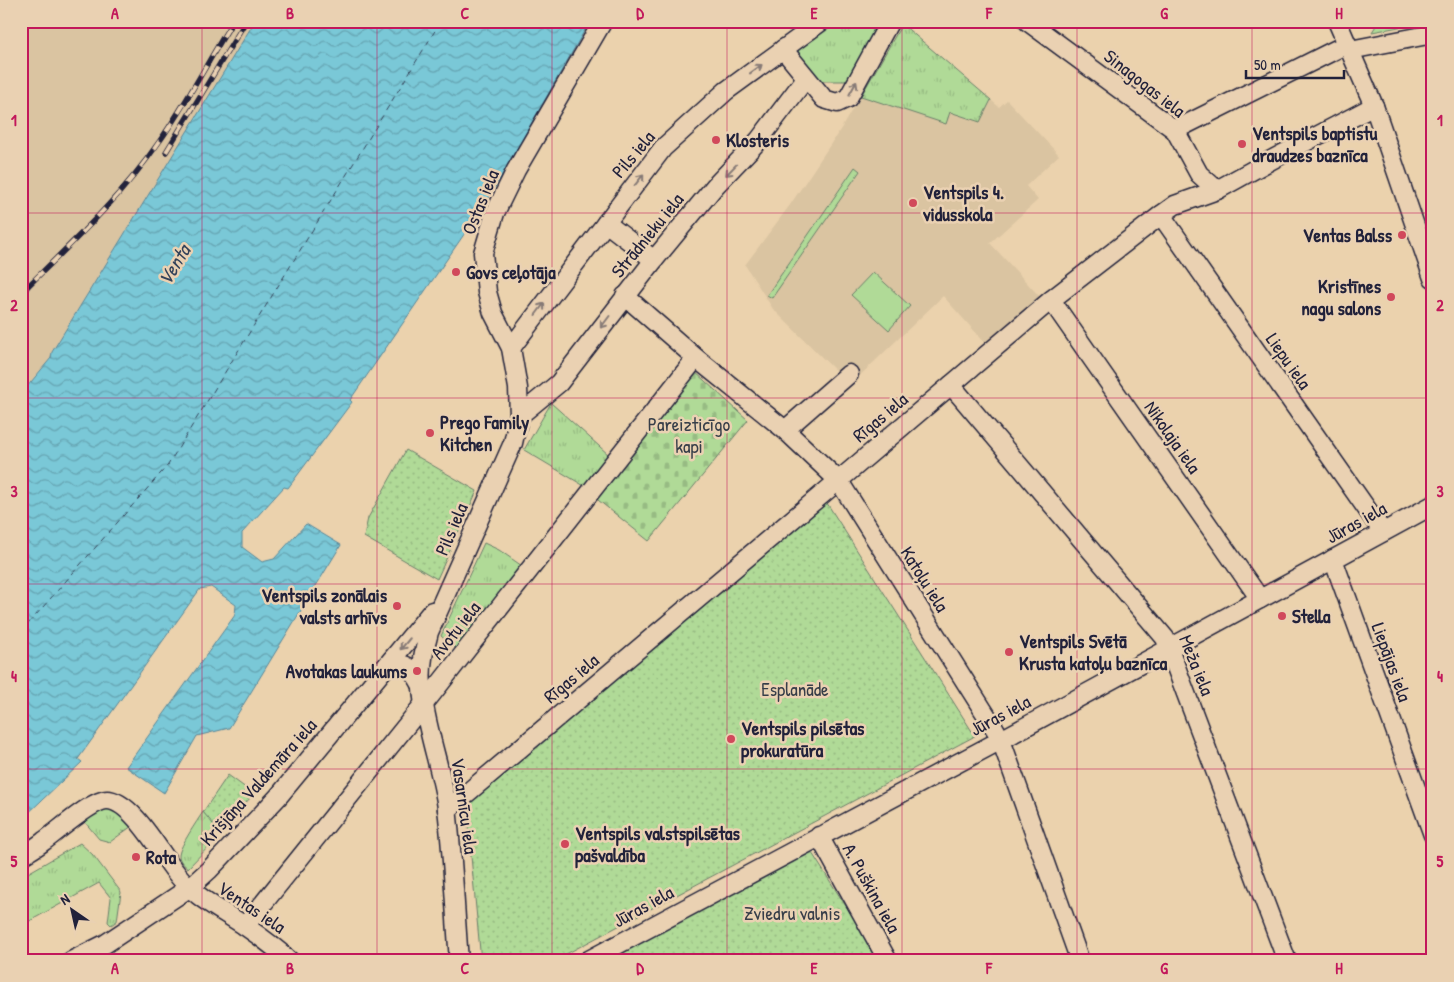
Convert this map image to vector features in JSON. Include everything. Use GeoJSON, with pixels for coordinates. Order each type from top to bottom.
{"type":"FeatureCollection","features":[{"type":"Feature","properties":{"kind":"street","name":"Ostas iela"},"geometry":{"type":"LineString","coordinates":[[519,416],[518,388],[511,348],[493,313],[483,253],[495,213],[516,170],[603,21]]}},
{"type":"Feature","properties":{"kind":"street","name":"Pils iela"},"geometry":{"type":"LineString","coordinates":[[511,348],[663,148],[726,91],[822,21]]}},
{"type":"Feature","properties":{"kind":"street"},"geometry":{"type":"LineString","coordinates":[[783,49],[824,99],[837,103],[848,98],[890,21]]}},
{"type":"Feature","properties":{"kind":"street","name":"Sinagogas iela"},"geometry":{"type":"LineString","coordinates":[[1027,21],[1175,130],[1199,174],[1217,190]]}},
{"type":"Feature","properties":{"kind":"street"},"geometry":{"type":"LineString","coordinates":[[1337,21],[1374,106],[1428,249],[1433,278]]}},
{"type":"Feature","properties":{"kind":"street"},"geometry":{"type":"LineString","coordinates":[[1175,130],[1348,47],[1428,30]]}},
{"type":"Feature","properties":{"kind":"street","name":"Strādnieku iela"},"geometry":{"type":"LineString","coordinates":[[519,416],[559,383],[654,260],[715,186],[759,140],[806,78]]}},
{"type":"Feature","properties":{"kind":"street","name":"Rīgas iela"},"geometry":{"type":"LineString","coordinates":[[447,810],[1051,300],[1168,210],[1217,190],[1374,106]]}},
{"type":"Feature","properties":{"kind":"street"},"geometry":{"type":"LineString","coordinates":[[1168,210],[1199,174]]}},
{"type":"Feature","properties":{"kind":"street","name":"Liepu iela"},"geometry":{"type":"LineString","coordinates":[[1168,210],[1383,532]]}},
{"type":"Feature","properties":{"kind":"street"},"geometry":{"type":"LineString","coordinates":[[606,223],[654,260]]}},
{"type":"Feature","properties":{"kind":"street","name":"Katoļu iela"},"geometry":{"type":"LineString","coordinates":[[625,296],[696,358],[785,430],[838,481],[1001,740],[1080,961]]}},
{"type":"Feature","properties":{"kind":"street","name":"Nikolaja iela"},"geometry":{"type":"LineString","coordinates":[[1051,300],[1260,599]]}},
{"type":"Feature","properties":{"kind":"street","name":"Avotu iela"},"geometry":{"type":"LineString","coordinates":[[245,926],[424,704],[696,358]]}},
{"type":"Feature","properties":{"kind":"street"},"geometry":{"type":"LineString","coordinates":[[785,430],[849,374]]}},
{"type":"Feature","properties":{"kind":"street","name":"Meža iela"},"geometry":{"type":"LineString","coordinates":[[951,385],[1165,638],[1286,961]]}},
{"type":"Feature","properties":{"kind":"street","name":"Pils iela"},"geometry":{"type":"LineString","coordinates":[[422,659],[429,632],[513,443],[519,416]]}},
{"type":"Feature","properties":{"kind":"street","name":"Jūras iela"},"geometry":{"type":"LineString","coordinates":[[587,961],[1001,740],[1433,505]]}},
{"type":"Feature","properties":{"kind":"street","name":"Liepājas iela"},"geometry":{"type":"LineString","coordinates":[[1332,560],[1433,834]]}},
{"type":"Feature","properties":{"kind":"street","name":"Krišjāņa Valdemāra iela"},"geometry":{"type":"LineString","coordinates":[[71,961],[105,944],[189,888],[209,870],[278,797],[445,596]]}},
{"type":"Feature","properties":{"kind":"street","name":"Vasarnīcu iela"},"geometry":{"type":"LineString","coordinates":[[422,659],[424,704],[443,783],[447,810],[459,961]]}},
{"type":"Feature","properties":{"kind":"street"},"geometry":{"type":"LineString","coordinates":[[387,665],[394,663],[406,664],[415,672],[422,684]]}},
{"type":"Feature","properties":{"kind":"street","name":"Ventas iela"},"geometry":{"type":"LineString","coordinates":[[21,856],[94,804],[107,800],[119,803],[130,812],[189,888],[207,904],[245,926],[290,961]]}},
{"type":"Feature","properties":{"kind":"street","name":"A. Puškina iela"},"geometry":{"type":"LineString","coordinates":[[819,836],[888,961]]}},
{"type":"Feature","properties":{"kind":"shaded area"},"geometry":{"type":"Polygon","coordinates":[[[21,21],[255,21],[52,352],[51,358],[21,394],[21,21]]]}},
{"type":"Feature","properties":{"kind":"shaded area","name":"Ventspils 4. vidusskola"},"geometry":{"type":"Polygon","coordinates":[[[902,24],[999,107],[1007,100],[1059,155],[1026,186],[1038,200],[990,243],[1040,297],[986,344],[943,296],[850,385],[773,309],[745,265],[790,205],[842,127],[902,24]]]}},
{"type":"Feature","properties":{"kind":"green space"},"geometry":{"type":"Polygon","coordinates":[[[833,21],[882,21],[848,81],[816,81],[796,55],[800,45],[833,21]]]}},
{"type":"Feature","properties":{"kind":"green space"},"geometry":{"type":"Polygon","coordinates":[[[1379,21],[1411,21],[1410,25],[1372,32],[1379,21]]]}},
{"type":"Feature","properties":{"kind":"green space"},"geometry":{"type":"Polygon","coordinates":[[[902,24],[991,100],[980,122],[950,112],[946,124],[861,96],[902,24]]]}},
{"type":"Feature","properties":{"kind":"green space"},"geometry":{"type":"Polygon","coordinates":[[[855,167],[860,171],[772,298],[767,295],[855,167]]]}},
{"type":"Feature","properties":{"kind":"green space"},"geometry":{"type":"Polygon","coordinates":[[[873,272],[910,306],[889,330],[851,295],[873,272]]]}},
{"type":"Feature","properties":{"kind":"green space","name":"Pareizticīgo kapi"},"geometry":{"type":"Polygon","coordinates":[[[694,371],[748,420],[649,541],[593,496],[694,371]]]}},
{"type":"Feature","properties":{"kind":"green space"},"geometry":{"type":"Polygon","coordinates":[[[551,403],[609,455],[586,487],[524,450],[551,403]]]}},
{"type":"Feature","properties":{"kind":"green space"},"geometry":{"type":"Polygon","coordinates":[[[406,450],[477,491],[437,579],[364,537],[368,518],[406,450]]]}},
{"type":"Feature","properties":{"kind":"green space","name":"Esplanāde"},"geometry":{"type":"Polygon","coordinates":[[[825,500],[975,736],[553,961],[481,961],[466,804],[825,500]]]}},
{"type":"Feature","properties":{"kind":"green space"},"geometry":{"type":"Polygon","coordinates":[[[484,543],[499,550],[525,568],[461,653],[441,636],[484,543]]]}},
{"type":"Feature","properties":{"kind":"green space"},"geometry":{"type":"Polygon","coordinates":[[[228,775],[254,794],[219,831],[203,812],[228,775]]]}},
{"type":"Feature","properties":{"kind":"green space"},"geometry":{"type":"Polygon","coordinates":[[[107,807],[116,809],[132,826],[110,842],[99,839],[84,821],[107,807]]]}},
{"type":"Feature","properties":{"kind":"green space"},"geometry":{"type":"Polygon","coordinates":[[[203,812],[217,827],[208,837],[214,841],[188,868],[180,859],[180,851],[203,812]]]}},
{"type":"Feature","properties":{"kind":"green space"},"geometry":{"type":"Polygon","coordinates":[[[80,843],[93,855],[121,892],[117,921],[111,925],[108,922],[111,898],[99,883],[26,923],[21,914],[21,877],[80,843]]]}},
{"type":"Feature","properties":{"kind":"green space","name":"Zviedru valnis"},"geometry":{"type":"Polygon","coordinates":[[[813,849],[812,853],[881,961],[610,961],[737,886],[813,849]]]}},
{"type":"Feature","properties":{"kind":"water","name":"Venta"},"geometry":{"type":"Polygon","coordinates":[[[255,21],[590,21],[487,201],[350,400],[352,402],[288,488],[284,487],[242,533],[242,547],[262,562],[274,559],[306,524],[341,545],[229,728],[197,736],[164,793],[126,767],[235,615],[236,605],[211,587],[200,589],[78,759],[82,762],[21,820],[21,394],[51,358],[52,352],[255,21]]]}},
{"type":"Feature","properties":{"kind":"ferry route"},"geometry":{"type":"LineString","coordinates":[[21,632],[168,465],[441,21]]}},
{"type":"Feature","properties":{"kind":"railway"},"geometry":{"type":"LineString","coordinates":[[21,296],[28,286],[80,235],[145,162],[178,113],[233,21]]}},
{"type":"Feature","properties":{"kind":"railway"},"geometry":{"type":"LineString","coordinates":[[166,152],[246,21]]}},
{"type":"Feature","properties":{"kind":"place","name":"Klosteris"},"geometry":{"type":"Point","coordinates":[716,140]}},
{"type":"Feature","properties":{"kind":"place","name":"Ventspils baptistu draudzes baznīca"},"geometry":{"type":"Point","coordinates":[1242,144]}},
{"type":"Feature","properties":{"kind":"place","name":"Ventspils 4. vidusskola"},"geometry":{"type":"Point","coordinates":[913,203]}},
{"type":"Feature","properties":{"kind":"place","name":"Ventas Balss"},"geometry":{"type":"Point","coordinates":[1402,235]}},
{"type":"Feature","properties":{"kind":"place","name":"Govs ceļotāja"},"geometry":{"type":"Point","coordinates":[456,272]}},
{"type":"Feature","properties":{"kind":"place","name":"Kristīnes nagu salons"},"geometry":{"type":"Point","coordinates":[1391,297]}},
{"type":"Feature","properties":{"kind":"place","name":"Prego Family Kitchen"},"geometry":{"type":"Point","coordinates":[430,433]}},
{"type":"Feature","properties":{"kind":"place","name":"Ventspils zonālais valsts arhīvs"},"geometry":{"type":"Point","coordinates":[397,606]}},
{"type":"Feature","properties":{"kind":"place","name":"Stella"},"geometry":{"type":"Point","coordinates":[1282,616]}},
{"type":"Feature","properties":{"kind":"place","name":"Ventspils Svētā Krusta katoļu baznīca"},"geometry":{"type":"Point","coordinates":[1009,652]}},
{"type":"Feature","properties":{"kind":"place","name":"Avotakas laukums"},"geometry":{"type":"Point","coordinates":[417,671]}},
{"type":"Feature","properties":{"kind":"place","name":"Ventspils pilsētas prokuratūra"},"geometry":{"type":"Point","coordinates":[731,739]}},
{"type":"Feature","properties":{"kind":"place","name":"Ventspils valstspilsētas pašvaldība"},"geometry":{"type":"Point","coordinates":[565,844]}},
{"type":"Feature","properties":{"kind":"place","name":"Rota"},"geometry":{"type":"Point","coordinates":[136,857]}}]}
